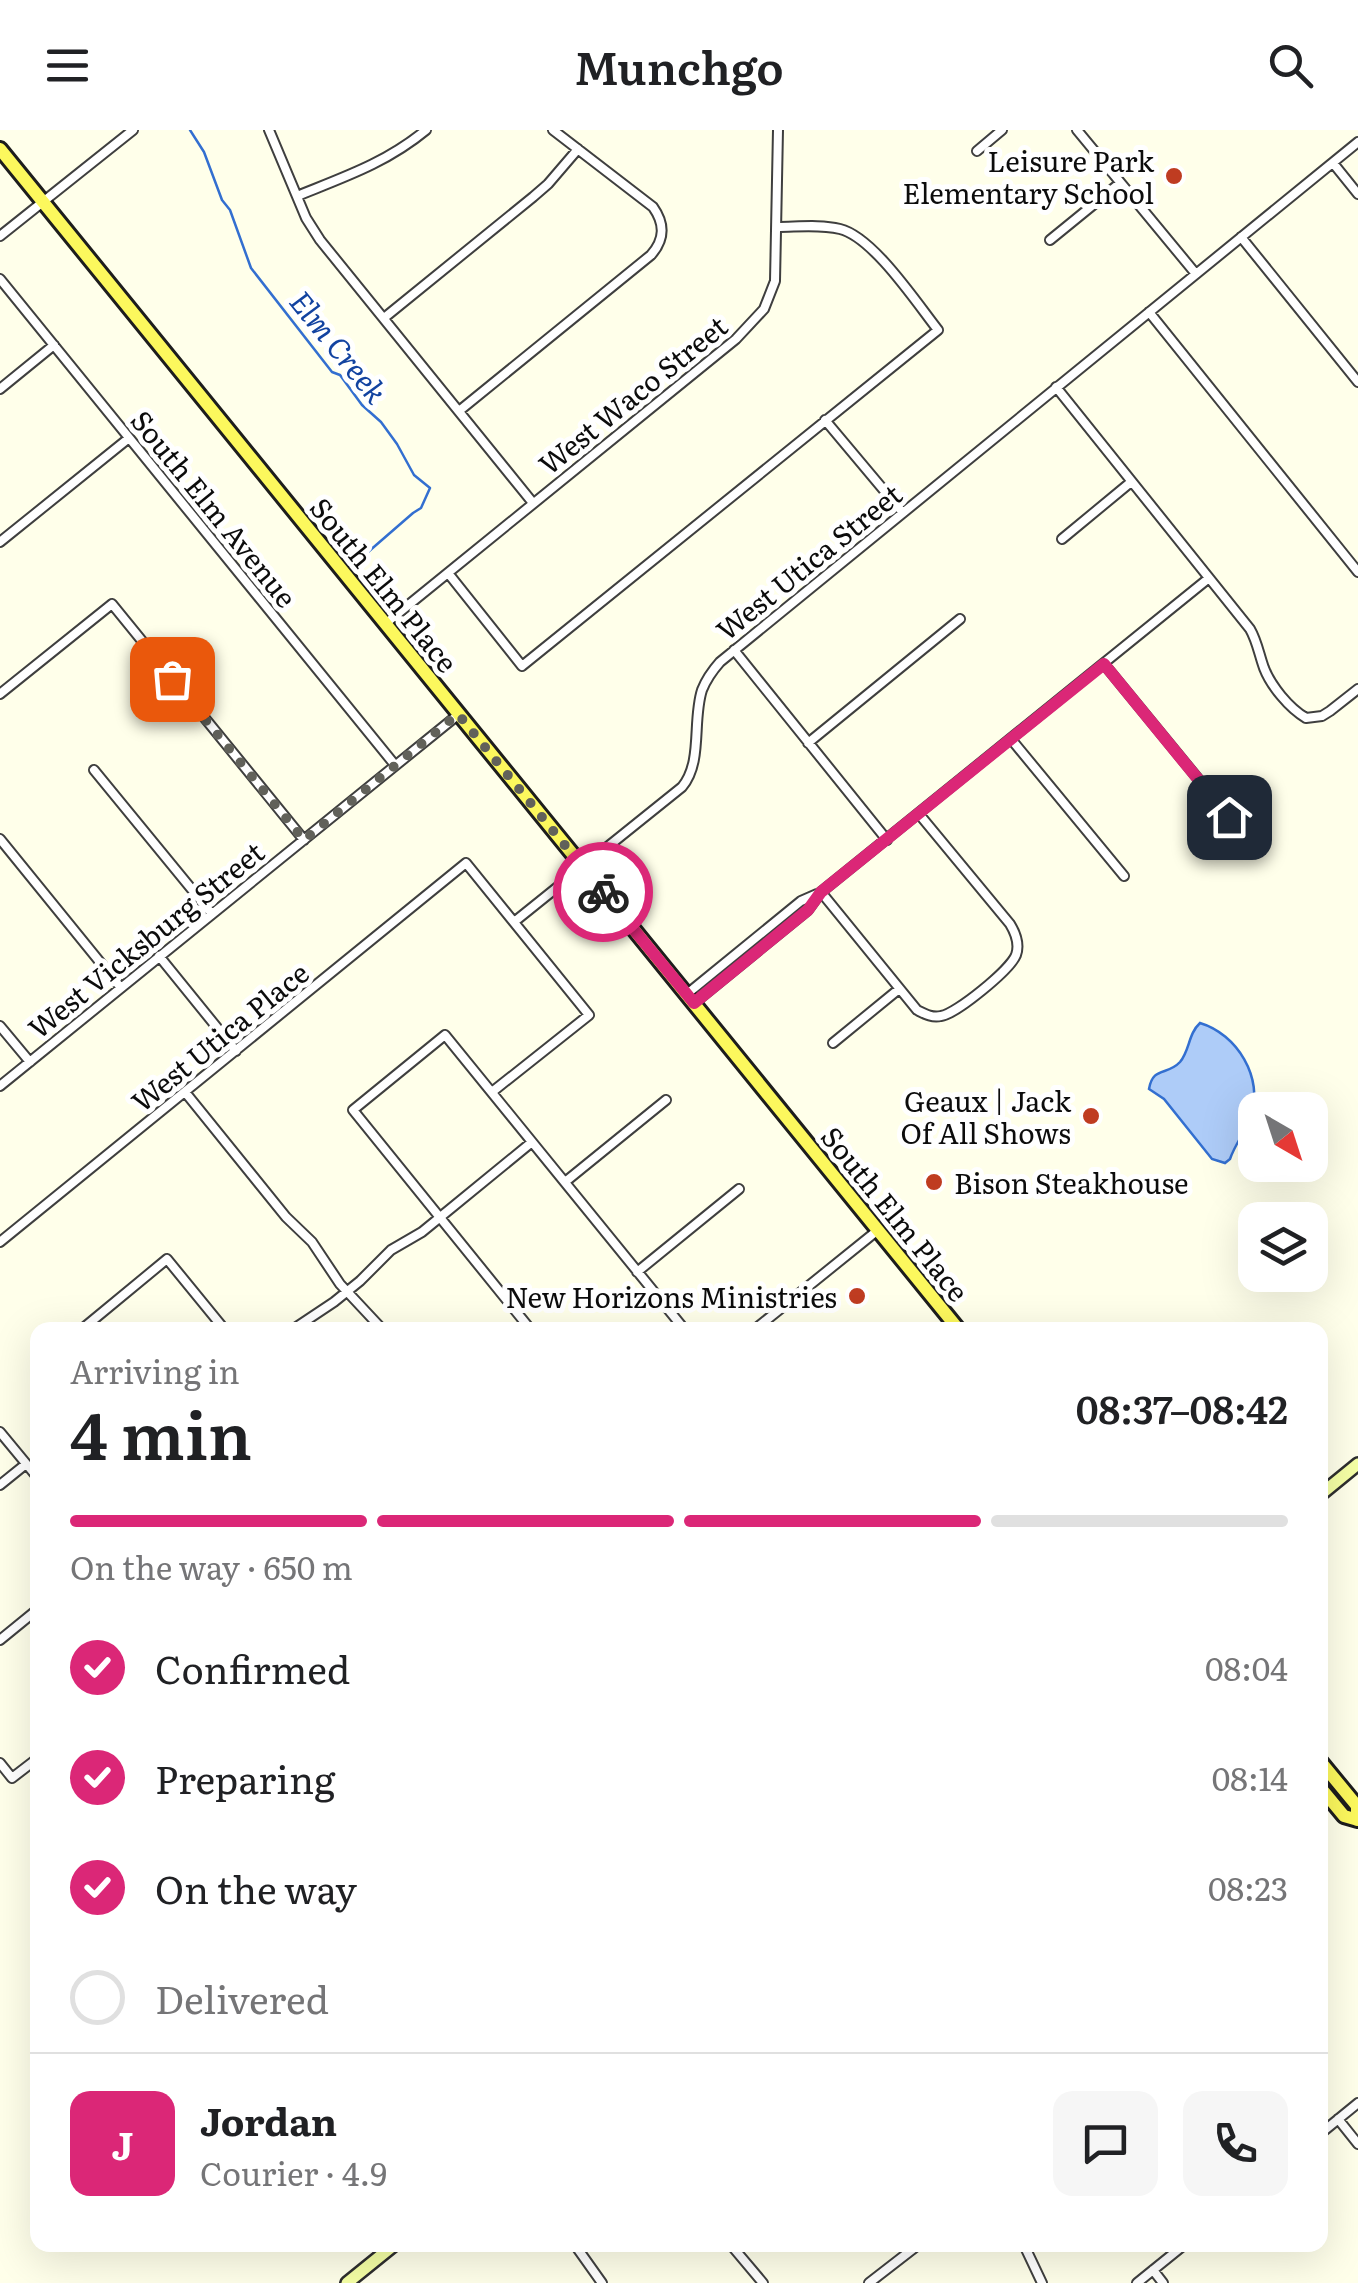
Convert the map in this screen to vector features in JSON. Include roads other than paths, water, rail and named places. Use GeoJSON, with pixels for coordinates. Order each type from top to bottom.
{"type":"FeatureCollection","features":[{"type":"Feature","properties":{"kind":"main road","name":"South Elm Place"},"geometry":{"type":"LineString","coordinates":[[0,150],[953,1322]]}},
{"type":"Feature","properties":{"kind":"main road"},"geometry":{"type":"LineString","coordinates":[[1328,1488],[1358,1464]]}},
{"type":"Feature","properties":{"kind":"main road"},"geometry":{"type":"LineString","coordinates":[[1328,1770],[1358,1806],[1358,1820],[1344,1816],[1328,1797]]}},
{"type":"Feature","properties":{"kind":"main road"},"geometry":{"type":"LineString","coordinates":[[347,2283],[385,2252]]}},
{"type":"Feature","properties":{"kind":"street"},"geometry":{"type":"LineString","coordinates":[[0,236],[133,130]]}},
{"type":"Feature","properties":{"kind":"street"},"geometry":{"type":"LineString","coordinates":[[269,130],[306,218],[320,240],[533,504]]}},
{"type":"Feature","properties":{"kind":"street"},"geometry":{"type":"LineString","coordinates":[[297,196],[376,164],[405,148],[426,130]]}},
{"type":"Feature","properties":{"kind":"street"},"geometry":{"type":"LineString","coordinates":[[458,411],[660,244],[661,221],[653,207],[553,130]]}},
{"type":"Feature","properties":{"kind":"street","name":"West Waco Street"},"geometry":{"type":"LineString","coordinates":[[385,624],[756,320],[776,281],[778,130]]}},
{"type":"Feature","properties":{"kind":"street"},"geometry":{"type":"LineString","coordinates":[[976,150],[1002,130]]}},
{"type":"Feature","properties":{"kind":"street"},"geometry":{"type":"LineString","coordinates":[[1077,130],[1196,274]]}},
{"type":"Feature","properties":{"kind":"street","name":"West Utica Street"},"geometry":{"type":"LineString","coordinates":[[514,922],[688,780],[702,690],[712,672],[734,650],[1358,142]]}},
{"type":"Feature","properties":{"kind":"street"},"geometry":{"type":"LineString","coordinates":[[384,318],[548,184],[578,149]]}},
{"type":"Feature","properties":{"kind":"street"},"geometry":{"type":"LineString","coordinates":[[1332,163],[1358,194]]}},
{"type":"Feature","properties":{"kind":"street"},"geometry":{"type":"LineString","coordinates":[[1050,240],[1120,183]]}},
{"type":"Feature","properties":{"kind":"street"},"geometry":{"type":"LineString","coordinates":[[448,573],[522,666],[938,330],[872,248],[854,234],[830,227],[777,227]]}},
{"type":"Feature","properties":{"kind":"street"},"geometry":{"type":"LineString","coordinates":[[1241,237],[1358,382]]}},
{"type":"Feature","properties":{"kind":"street","name":"South Elm Avenue"},"geometry":{"type":"LineString","coordinates":[[0,279],[395,766]]}},
{"type":"Feature","properties":{"kind":"street"},"geometry":{"type":"LineString","coordinates":[[1149,312],[1358,572]]}},
{"type":"Feature","properties":{"kind":"street"},"geometry":{"type":"LineString","coordinates":[[0,389],[54,345]]}},
{"type":"Feature","properties":{"kind":"street"},"geometry":{"type":"LineString","coordinates":[[1056,387],[1255,638],[1273,683],[1296,711],[1312,718],[1330,711],[1358,689]]}},
{"type":"Feature","properties":{"kind":"street"},"geometry":{"type":"LineString","coordinates":[[825,420],[903,513]]}},
{"type":"Feature","properties":{"kind":"street"},"geometry":{"type":"LineString","coordinates":[[0,542],[129,438]]}},
{"type":"Feature","properties":{"kind":"street"},"geometry":{"type":"LineString","coordinates":[[1062,539],[1131,482]]}},
{"type":"Feature","properties":{"kind":"street"},"geometry":{"type":"LineString","coordinates":[[690,999],[808,910],[821,892],[1209,578]]}},
{"type":"Feature","properties":{"kind":"street"},"geometry":{"type":"LineString","coordinates":[[0,694],[112,604],[304,840]]}},
{"type":"Feature","properties":{"kind":"street"},"geometry":{"type":"LineString","coordinates":[[808,743],[960,619]]}},
{"type":"Feature","properties":{"kind":"street"},"geometry":{"type":"LineString","coordinates":[[734,650],[887,840]]}},
{"type":"Feature","properties":{"kind":"street"},"geometry":{"type":"LineString","coordinates":[[1104,664],[1254,848]]}},
{"type":"Feature","properties":{"kind":"street","name":"West Vicksburg Street"},"geometry":{"type":"LineString","coordinates":[[0,1086],[458,714]]}},
{"type":"Feature","properties":{"kind":"street"},"geometry":{"type":"LineString","coordinates":[[1012,739],[1124,876]]}},
{"type":"Feature","properties":{"kind":"street"},"geometry":{"type":"LineString","coordinates":[[94,770],[212,914]]}},
{"type":"Feature","properties":{"kind":"street"},"geometry":{"type":"LineString","coordinates":[[821,892],[917,1010],[938,1017],[956,1010],[1010,965],[1017,942],[1010,924],[920,814]]}},
{"type":"Feature","properties":{"kind":"street"},"geometry":{"type":"LineString","coordinates":[[0,839],[121,988]]}},
{"type":"Feature","properties":{"kind":"street","name":"West Utica Place"},"geometry":{"type":"LineString","coordinates":[[0,1242],[466,863],[514,922]]}},
{"type":"Feature","properties":{"kind":"street"},"geometry":{"type":"LineString","coordinates":[[492,1092],[589,1014],[514,922]]}},
{"type":"Feature","properties":{"kind":"street"},"geometry":{"type":"LineString","coordinates":[[159,956],[236,1052]]}},
{"type":"Feature","properties":{"kind":"street"},"geometry":{"type":"LineString","coordinates":[[833,1043],[898,989]]}},
{"type":"Feature","properties":{"kind":"street"},"geometry":{"type":"LineString","coordinates":[[0,1026],[30,1062]]}},
{"type":"Feature","properties":{"kind":"street"},"geometry":{"type":"LineString","coordinates":[[525,1322],[353,1110],[445,1034],[678,1322]]}},
{"type":"Feature","properties":{"kind":"street"},"geometry":{"type":"LineString","coordinates":[[185,1092],[375,1322]]}},
{"type":"Feature","properties":{"kind":"street"},"geometry":{"type":"LineString","coordinates":[[564,1182],[666,1100]]}},
{"type":"Feature","properties":{"kind":"street"},"geometry":{"type":"LineString","coordinates":[[304,1322],[347,1292],[391,1250],[422,1232],[532,1142]]}},
{"type":"Feature","properties":{"kind":"street"},"geometry":{"type":"LineString","coordinates":[[637,1272],[739,1189]]}},
{"type":"Feature","properties":{"kind":"street"},"geometry":{"type":"LineString","coordinates":[[764,1322],[878,1230]]}},
{"type":"Feature","properties":{"kind":"street"},"geometry":{"type":"LineString","coordinates":[[91,1322],[167,1260],[217,1322]]}},
{"type":"Feature","properties":{"kind":"street"},"geometry":{"type":"LineString","coordinates":[[0,1432],[30,1469]]}},
{"type":"Feature","properties":{"kind":"street"},"geometry":{"type":"LineString","coordinates":[[0,1485],[26,1464]]}},
{"type":"Feature","properties":{"kind":"street"},"geometry":{"type":"LineString","coordinates":[[0,1640],[30,1616]]}},
{"type":"Feature","properties":{"kind":"street"},"geometry":{"type":"LineString","coordinates":[[0,1763],[12,1778],[30,1764]]}},
{"type":"Feature","properties":{"kind":"street"},"geometry":{"type":"LineString","coordinates":[[1328,2127],[1358,2103]]}},
{"type":"Feature","properties":{"kind":"street"},"geometry":{"type":"LineString","coordinates":[[1338,2119],[1358,2144]]}},
{"type":"Feature","properties":{"kind":"street"},"geometry":{"type":"LineString","coordinates":[[580,2252],[602,2283]]}},
{"type":"Feature","properties":{"kind":"street"},"geometry":{"type":"LineString","coordinates":[[738,2252],[762,2283]]}},
{"type":"Feature","properties":{"kind":"street"},"geometry":{"type":"LineString","coordinates":[[870,2283],[909,2252]]}},
{"type":"Feature","properties":{"kind":"street"},"geometry":{"type":"LineString","coordinates":[[1027,2252],[1042,2283]]}},
{"type":"Feature","properties":{"kind":"street"},"geometry":{"type":"LineString","coordinates":[[1137,2283],[1175,2252]]}},
{"type":"Feature","properties":{"kind":"street"},"geometry":{"type":"LineString","coordinates":[[1153,2270],[1163,2283]]}},
{"type":"Feature","properties":{"kind":"water"},"geometry":{"type":"Polygon","coordinates":[[[1200,1023],[1225,1037],[1244,1059],[1254,1087],[1254,1092],[1238,1092],[1238,1143],[1225,1163],[1212,1159],[1164,1099],[1149,1089],[1157,1074],[1180,1062],[1200,1023]]]}},
{"type":"Feature","properties":{"kind":"waterway","name":"Elm Creek"},"geometry":{"type":"LineString","coordinates":[[190,130],[230,210],[251,268],[332,372],[340,375],[362,405],[381,422],[414,475],[430,488],[421,508],[360,559]]}},
{"type":"Feature","properties":{"kind":"place","name":"Leisure Park Elementary School"},"geometry":{"type":"Point","coordinates":[1174,176]}},
{"type":"Feature","properties":{"kind":"place","name":"Geaux | Jack Of All Shows"},"geometry":{"type":"Point","coordinates":[1091,1116]}},
{"type":"Feature","properties":{"kind":"place","name":"Bison Steakhouse"},"geometry":{"type":"Point","coordinates":[934,1182]}},
{"type":"Feature","properties":{"kind":"place","name":"New Horizons Ministries"},"geometry":{"type":"Point","coordinates":[857,1296]}}]}
